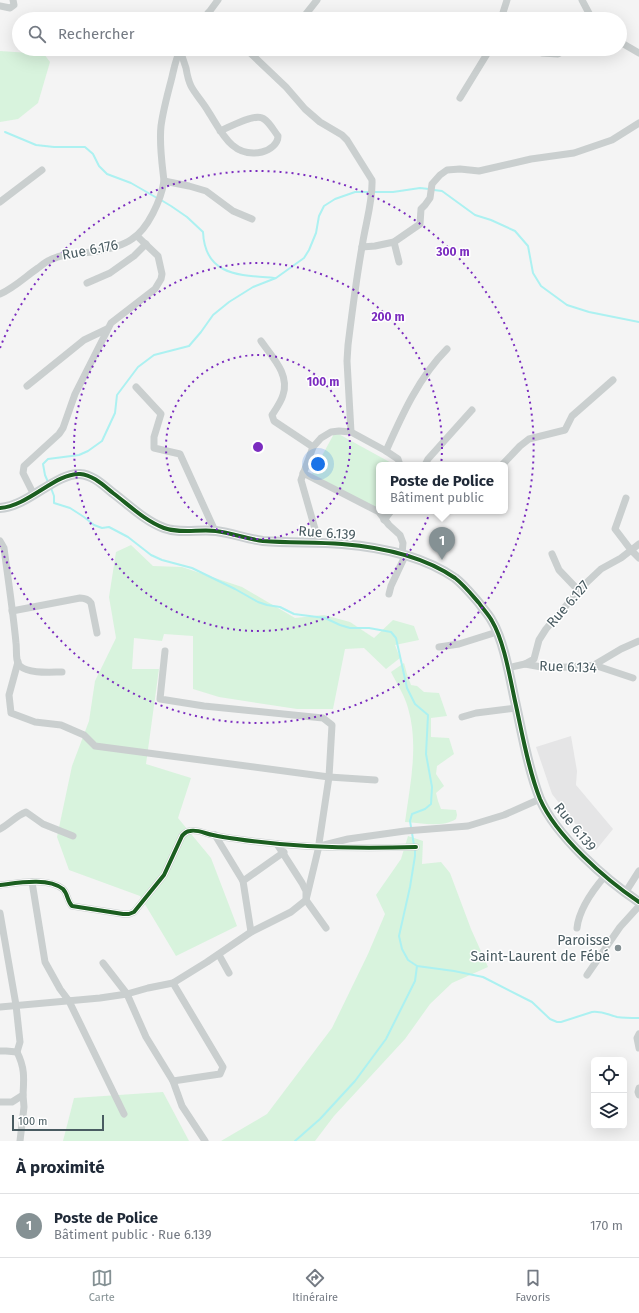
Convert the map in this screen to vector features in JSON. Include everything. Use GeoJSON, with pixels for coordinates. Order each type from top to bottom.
{"type":"FeatureCollection","features":[{"type":"Feature","properties":{"kind":"street"},"geometry":{"type":"LineString","coordinates":[[0,6],[10,8],[14,5],[13,0]]}},
{"type":"Feature","properties":{"kind":"street"},"geometry":{"type":"LineString","coordinates":[[209,12],[218,0]]}},
{"type":"Feature","properties":{"kind":"street"},"geometry":{"type":"LineString","coordinates":[[308,12],[317,0]]}},
{"type":"Feature","properties":{"kind":"street"},"geometry":{"type":"LineString","coordinates":[[503,12],[507,0]]}},
{"type":"Feature","properties":{"kind":"street"},"geometry":{"type":"LineString","coordinates":[[582,0],[588,12]]}},
{"type":"Feature","properties":{"kind":"street"},"geometry":{"type":"LineString","coordinates":[[627,46],[639,53]]}},
{"type":"Feature","properties":{"kind":"street","name":"Rue 6.176"},"geometry":{"type":"LineString","coordinates":[[0,294],[18,283],[48,260],[58,256],[107,249],[124,244],[141,232],[156,206],[164,181],[160,142],[161,127],[164,108],[177,56]]}},
{"type":"Feature","properties":{"kind":"street"},"geometry":{"type":"LineString","coordinates":[[182,56],[190,84],[209,112],[220,131],[226,140],[232,145],[250,153],[267,150],[276,144],[278,140],[278,136],[264,118],[260,117],[252,117],[220,131]]}},
{"type":"Feature","properties":{"kind":"street"},"geometry":{"type":"LineString","coordinates":[[253,56],[286,87],[305,109],[320,122],[342,135],[347,140],[372,180],[348,345],[347,360],[352,432]]}},
{"type":"Feature","properties":{"kind":"street"},"geometry":{"type":"LineString","coordinates":[[460,98],[486,56]]}},
{"type":"Feature","properties":{"kind":"street"},"geometry":{"type":"LineString","coordinates":[[362,247],[394,242],[420,224],[421,209],[430,198],[432,184],[447,170],[460,169],[479,171],[531,159],[574,153],[612,140],[639,124]]}},
{"type":"Feature","properties":{"kind":"street"},"geometry":{"type":"LineString","coordinates":[[0,202],[42,170]]}},
{"type":"Feature","properties":{"kind":"street"},"geometry":{"type":"LineString","coordinates":[[164,181],[206,191],[233,210],[252,219]]}},
{"type":"Feature","properties":{"kind":"street"},"geometry":{"type":"LineString","coordinates":[[34,495],[23,473],[24,466],[59,434],[63,428],[72,402],[108,328],[116,319],[155,289],[161,279],[162,274],[158,256],[137,236]]}},
{"type":"Feature","properties":{"kind":"street"},"geometry":{"type":"LineString","coordinates":[[394,242],[399,262]]}},
{"type":"Feature","properties":{"kind":"street"},"geometry":{"type":"LineString","coordinates":[[86,283],[110,273],[134,256],[146,244]]}},
{"type":"Feature","properties":{"kind":"street"},"geometry":{"type":"LineString","coordinates":[[27,386],[84,340],[108,328]]}},
{"type":"Feature","properties":{"kind":"street"},"geometry":{"type":"LineString","coordinates":[[261,341],[281,370],[284,383],[284,393],[272,415],[272,418],[274,421],[313,447]]}},
{"type":"Feature","properties":{"kind":"street"},"geometry":{"type":"LineString","coordinates":[[386,451],[408,404],[430,368],[447,349]]}},
{"type":"Feature","properties":{"kind":"street"},"geometry":{"type":"LineString","coordinates":[[505,462],[529,439],[565,430],[572,416],[614,380]]}},
{"type":"Feature","properties":{"kind":"street"},"geometry":{"type":"LineString","coordinates":[[136,387],[161,414],[154,437],[154,448],[180,454],[215,531]]}},
{"type":"Feature","properties":{"kind":"street"},"geometry":{"type":"LineString","coordinates":[[426,462],[472,410]]}},
{"type":"Feature","properties":{"kind":"street"},"geometry":{"type":"LineString","coordinates":[[319,543],[301,484],[303,473],[313,447],[321,438],[326,434],[339,431],[352,432],[386,451],[398,459],[399,462]]}},
{"type":"Feature","properties":{"kind":"street"},"geometry":{"type":"LineString","coordinates":[[303,473],[376,510]]}},
{"type":"Feature","properties":{"kind":"street","name":"Rue 6.139"},"geometry":{"type":"LineString","coordinates":[[0,508],[18,504],[62,478],[71,475],[86,476],[95,478],[154,524],[174,531],[215,531],[262,541],[319,543],[372,548],[404,555],[445,572],[456,579],[470,593],[492,621],[497,632],[507,668],[524,744],[540,799],[550,818],[573,845],[605,876],[625,893],[639,902]]}},
{"type":"Feature","properties":{"kind":"street"},"geometry":{"type":"LineString","coordinates":[[626,498],[614,529],[639,558]]}},
{"type":"Feature","properties":{"kind":"street"},"geometry":{"type":"LineString","coordinates":[[380,514],[402,539],[403,543],[404,555],[389,594]]}},
{"type":"Feature","properties":{"kind":"street"},"geometry":{"type":"LineString","coordinates":[[384,520],[389,514]]}},
{"type":"Feature","properties":{"kind":"street"},"geometry":{"type":"LineString","coordinates":[[0,541],[4,548],[18,662],[9,695],[11,713],[35,722],[61,724],[84,735],[95,746],[329,777],[375,780]]}},
{"type":"Feature","properties":{"kind":"street","name":"Rue 6.127"},"geometry":{"type":"LineString","coordinates":[[525,664],[534,659],[539,640],[546,629],[591,577],[601,569],[621,558],[639,544]]}},
{"type":"Feature","properties":{"kind":"street"},"geometry":{"type":"LineString","coordinates":[[552,554],[559,570],[579,591]]}},
{"type":"Feature","properties":{"kind":"street"},"geometry":{"type":"LineString","coordinates":[[12,611],[85,598],[91,602],[97,633]]}},
{"type":"Feature","properties":{"kind":"street"},"geometry":{"type":"LineString","coordinates":[[439,647],[459,644],[497,632]]}},
{"type":"Feature","properties":{"kind":"street"},"geometry":{"type":"LineString","coordinates":[[594,665],[639,641]]}},
{"type":"Feature","properties":{"kind":"street"},"geometry":{"type":"LineString","coordinates":[[0,1007],[127,994],[173,983],[251,932],[291,912],[306,900],[318,846],[329,777],[332,725],[323,718],[204,706],[160,699],[165,651]]}},
{"type":"Feature","properties":{"kind":"street"},"geometry":{"type":"LineString","coordinates":[[18,662],[22,667],[35,672],[62,672]]}},
{"type":"Feature","properties":{"kind":"street"},"geometry":{"type":"LineString","coordinates":[[507,668],[525,664]]}},
{"type":"Feature","properties":{"kind":"street","name":"Rue 6.134"},"geometry":{"type":"LineString","coordinates":[[525,664],[547,668],[594,665],[633,678]]}},
{"type":"Feature","properties":{"kind":"street"},"geometry":{"type":"LineString","coordinates":[[462,717],[476,713],[516,708]]}},
{"type":"Feature","properties":{"kind":"street"},"geometry":{"type":"LineString","coordinates":[[318,846],[348,838],[468,826],[504,815],[540,799]]}},
{"type":"Feature","properties":{"kind":"street"},"geometry":{"type":"LineString","coordinates":[[0,829],[8,825],[19,814],[26,812],[43,824],[73,836]]}},
{"type":"Feature","properties":{"kind":"street"},"geometry":{"type":"LineString","coordinates":[[0,885],[32,882],[47,883],[58,886],[64,890],[69,903],[72,906],[129,914],[134,912],[164,875],[182,836],[186,832],[193,830],[215,836],[277,844],[364,849],[416,847]]}},
{"type":"Feature","properties":{"kind":"street"},"geometry":{"type":"LineString","coordinates":[[215,836],[243,881],[251,932]]}},
{"type":"Feature","properties":{"kind":"street"},"geometry":{"type":"LineString","coordinates":[[277,844],[284,852],[302,883],[306,891],[306,900],[326,928]]}},
{"type":"Feature","properties":{"kind":"street"},"geometry":{"type":"LineString","coordinates":[[243,881],[284,852]]}},
{"type":"Feature","properties":{"kind":"street"},"geometry":{"type":"LineString","coordinates":[[625,893],[639,871]]}},
{"type":"Feature","properties":{"kind":"street"},"geometry":{"type":"LineString","coordinates":[[577,928],[583,909],[593,891],[605,876]]}},
{"type":"Feature","properties":{"kind":"street"},"geometry":{"type":"LineString","coordinates":[[32,882],[45,962],[60,989],[70,1001],[124,1114]]}},
{"type":"Feature","properties":{"kind":"street"},"geometry":{"type":"LineString","coordinates":[[588,975],[620,927],[639,906]]}},
{"type":"Feature","properties":{"kind":"street"},"geometry":{"type":"LineString","coordinates":[[0,913],[2,936],[16,1005],[20,1042],[17,1052],[23,1064],[24,1107],[20,1141]]}},
{"type":"Feature","properties":{"kind":"street"},"geometry":{"type":"LineString","coordinates":[[218,954],[229,972]]}},
{"type":"Feature","properties":{"kind":"street"},"geometry":{"type":"LineString","coordinates":[[103,963],[127,994],[146,1037],[173,1081],[182,1106],[205,1141]]}},
{"type":"Feature","properties":{"kind":"street"},"geometry":{"type":"LineString","coordinates":[[173,983],[222,1067],[220,1074],[173,1081]]}},
{"type":"Feature","properties":{"kind":"street"},"geometry":{"type":"LineString","coordinates":[[639,1034],[637,1038],[639,1048]]}},
{"type":"Feature","properties":{"kind":"street"},"geometry":{"type":"LineString","coordinates":[[0,1051],[17,1052]]}},
{"type":"Feature","properties":{"kind":"street"},"geometry":{"type":"LineString","coordinates":[[639,1088],[639,1094]]}},
{"type":"Feature","properties":{"kind":"street"},"geometry":{"type":"LineString","coordinates":[[0,1102],[12,1102],[23,1095]]}},
{"type":"Feature","properties":{"kind":"shaded area"},"geometry":{"type":"Polygon","coordinates":[[[571,736],[577,771],[576,785],[613,829],[596,850],[552,794],[536,747],[571,736]]]}},
{"type":"Feature","properties":{"kind":"green space"},"geometry":{"type":"Polygon","coordinates":[[[0,51],[12,52],[12,56],[46,56],[50,62],[38,103],[18,119],[0,122],[0,51]]]}},
{"type":"Feature","properties":{"kind":"green space"},"geometry":{"type":"Polygon","coordinates":[[[335,432],[390,462],[376,462],[376,508],[312,474],[335,432]]]}},
{"type":"Feature","properties":{"kind":"green space"},"geometry":{"type":"Polygon","coordinates":[[[131,545],[153,566],[182,567],[242,587],[295,618],[324,615],[350,622],[374,638],[393,620],[414,626],[419,640],[395,645],[400,658],[386,669],[364,648],[345,649],[333,709],[297,709],[219,697],[193,689],[193,636],[164,634],[162,641],[134,638],[132,669],[159,669],[146,764],[191,778],[178,818],[211,858],[237,926],[176,956],[140,896],[69,870],[57,837],[72,766],[89,721],[95,681],[116,638],[109,597],[116,552],[131,545]]]}},
{"type":"Feature","properties":{"kind":"green space"},"geometry":{"type":"Polygon","coordinates":[[[404,663],[411,685],[417,686],[424,692],[439,693],[447,716],[431,718],[431,737],[449,738],[454,754],[437,766],[436,774],[444,786],[436,793],[441,809],[456,810],[456,819],[450,822],[431,824],[405,822],[411,779],[413,736],[407,704],[391,672],[404,663]]]}},
{"type":"Feature","properties":{"kind":"green space"},"geometry":{"type":"Polygon","coordinates":[[[408,836],[423,841],[422,864],[441,862],[450,873],[471,929],[488,967],[452,983],[430,1004],[405,1039],[334,1116],[315,1141],[221,1141],[267,1114],[332,1028],[368,954],[385,914],[376,895],[401,859],[408,836]]]}},
{"type":"Feature","properties":{"kind":"green space"},"geometry":{"type":"Polygon","coordinates":[[[163,1092],[189,1141],[63,1141],[74,1098],[163,1092]]]}},
{"type":"Feature","properties":{"kind":"waterway"},"geometry":{"type":"LineString","coordinates":[[5,132],[36,145],[54,147],[85,147],[93,154],[99,166],[107,174],[131,183],[157,198]]}},
{"type":"Feature","properties":{"kind":"waterway"},"geometry":{"type":"LineString","coordinates":[[374,192],[393,192],[420,188],[429,189]]}},
{"type":"Feature","properties":{"kind":"waterway"},"geometry":{"type":"LineString","coordinates":[[434,190],[442,191],[475,215],[491,220],[515,231],[528,246],[533,273],[541,286],[567,305],[589,312],[639,322]]}},
{"type":"Feature","properties":{"kind":"waterway"},"geometry":{"type":"LineString","coordinates":[[48,482],[43,464],[48,459],[79,455],[88,451],[102,441],[115,413],[117,395],[138,367],[154,355],[189,346],[213,315],[229,302],[253,287],[276,278],[304,258],[316,233],[319,216],[324,206],[335,199],[355,192],[370,192]]}},
{"type":"Feature","properties":{"kind":"waterway"},"geometry":{"type":"LineString","coordinates":[[161,200],[187,217],[203,232],[205,246],[210,257],[217,265],[237,274],[274,278]]}},
{"type":"Feature","properties":{"kind":"waterway"},"geometry":{"type":"LineString","coordinates":[[51,488],[54,496],[54,503],[70,508],[94,525],[102,528],[109,527],[128,537],[151,555],[162,560],[192,568],[258,602],[280,607],[294,614],[325,618],[350,628],[369,628],[391,632],[396,638],[407,688],[415,704],[428,715],[426,754],[432,787],[431,804],[425,809],[412,814],[410,821],[414,845]]}},
{"type":"Feature","properties":{"kind":"waterway"},"geometry":{"type":"LineString","coordinates":[[415,849],[410,887],[399,936],[402,949],[408,960],[417,966],[483,977],[532,1002],[550,1019],[557,1022],[592,1012],[599,1012],[617,1017],[639,1018]]}},
{"type":"Feature","properties":{"kind":"waterway"},"geometry":{"type":"LineString","coordinates":[[295,1141],[320,1119],[355,1081],[386,1039],[415,981],[417,966]]}},
{"type":"Feature","properties":{"kind":"cycle path"},"geometry":{"type":"LineString","coordinates":[[0,508],[21,502],[61,479],[71,475],[80,474],[89,476],[98,481],[144,517],[157,525],[170,530],[216,531],[263,541],[332,543],[371,547],[415,558],[442,570],[455,578],[468,590],[488,614],[500,639],[532,775],[540,799],[547,813],[583,856],[612,882],[639,902]]}},
{"type":"Feature","properties":{"kind":"cycle path"},"geometry":{"type":"LineString","coordinates":[[0,885],[23,882],[49,883],[57,885],[63,889],[72,906],[129,914],[134,912],[164,875],[182,836],[187,831],[196,831],[228,838],[259,842],[304,846],[349,848],[416,847]]}},
{"type":"Feature","properties":{"kind":"place","name":"Poste de Police"},"geometry":{"type":"Point","coordinates":[442,560]}},
{"type":"Feature","properties":{"kind":"place","name":"Paroisse Saint-Laurent de Fébé"},"geometry":{"type":"Point","coordinates":[618,948]}}]}
